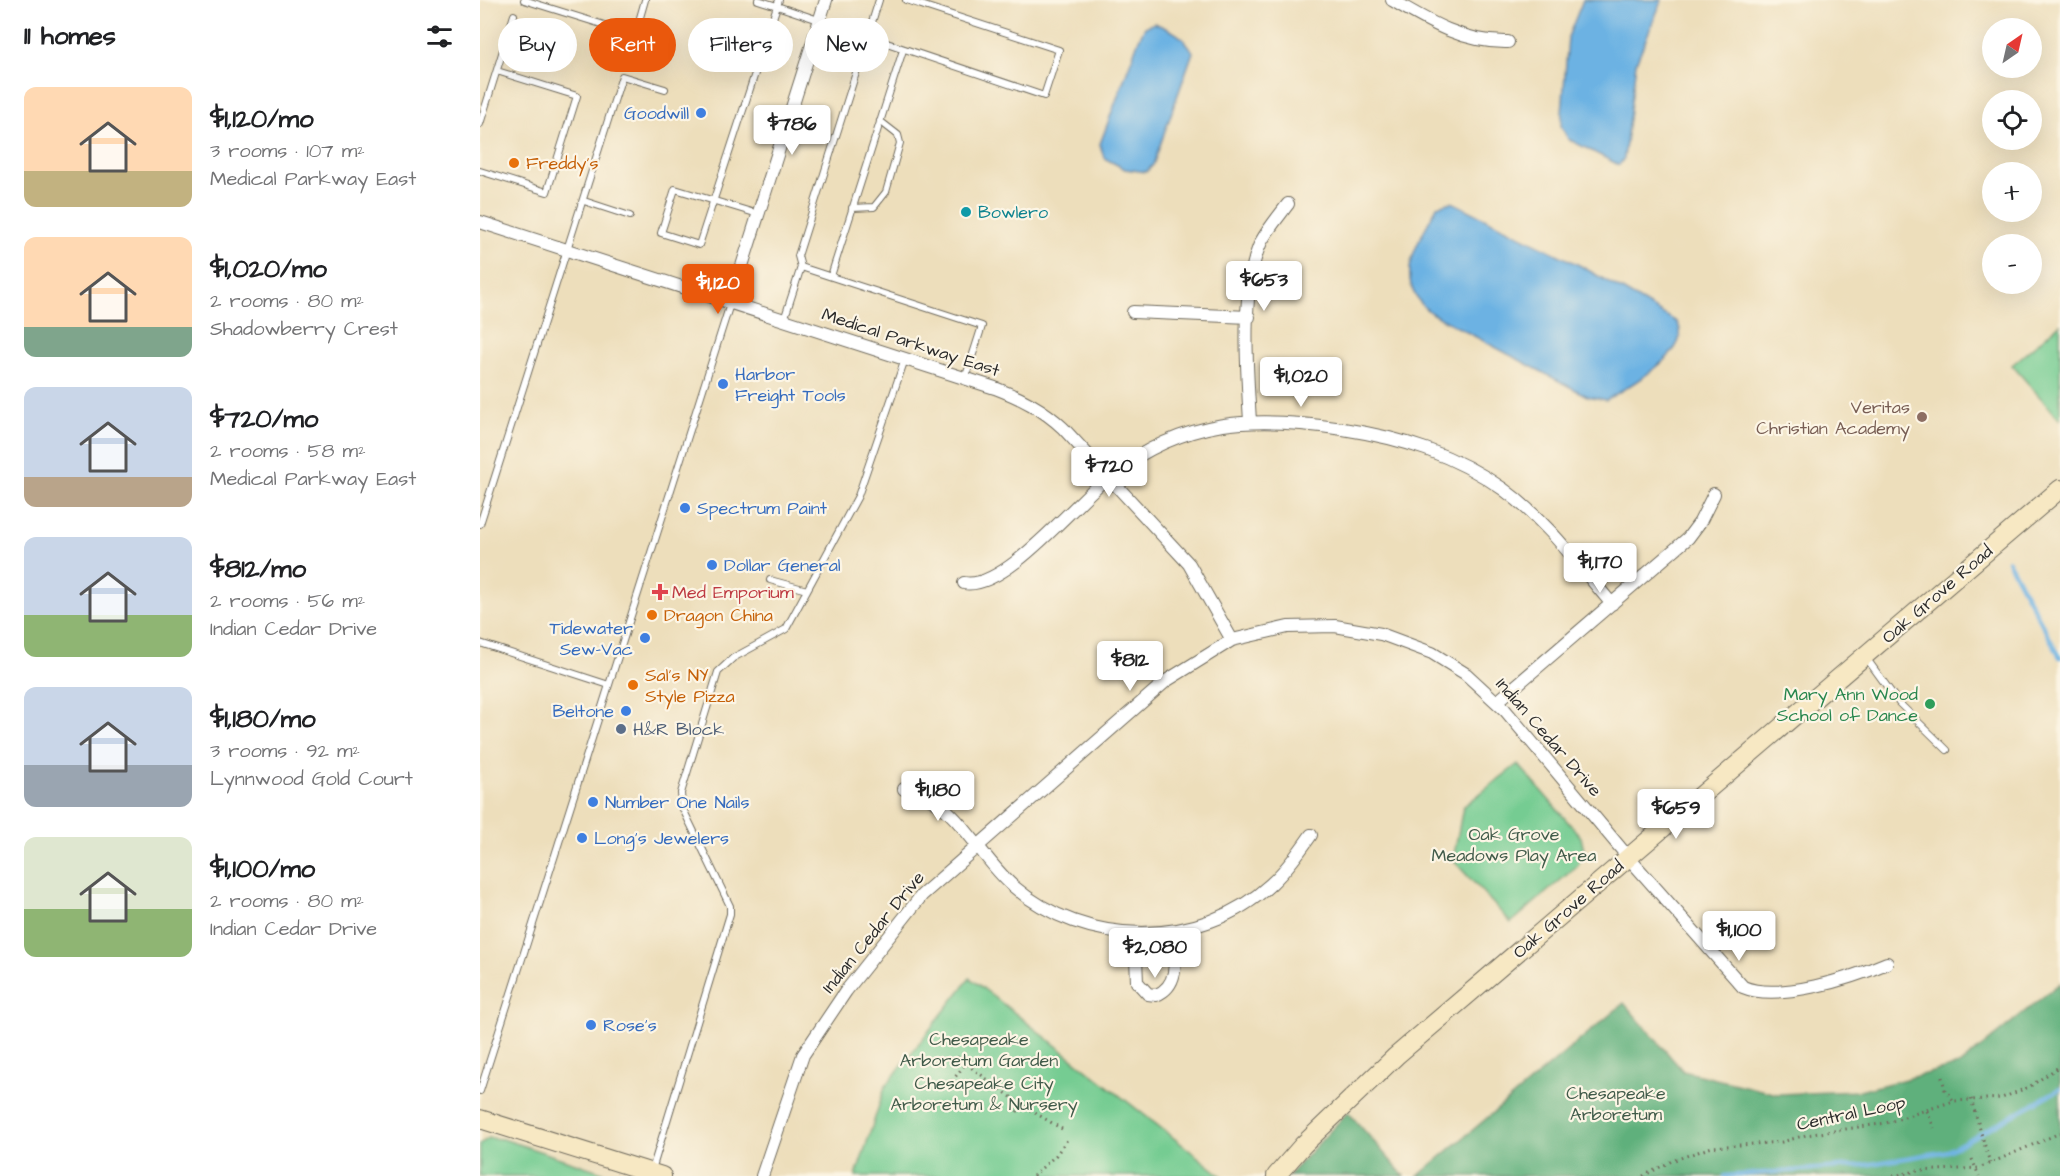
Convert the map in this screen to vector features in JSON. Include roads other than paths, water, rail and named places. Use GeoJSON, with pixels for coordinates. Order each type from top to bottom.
{"type":"FeatureCollection","features":[{"type":"Feature","properties":{"kind":"street"},"geometry":{"type":"LineString","coordinates":[[820,18],[826,0]]}},
{"type":"Feature","properties":{"kind":"street"},"geometry":{"type":"LineString","coordinates":[[1392,0],[1455,34],[1474,40],[1508,42]]}},
{"type":"Feature","properties":{"kind":"street"},"geometry":{"type":"LineString","coordinates":[[730,304],[805,66]]}},
{"type":"Feature","properties":{"kind":"street"},"geometry":{"type":"LineString","coordinates":[[1250,421],[1246,353],[1255,259],[1262,241],[1288,204]]}},
{"type":"Feature","properties":{"kind":"street","name":"Medical Parkway East"},"geometry":{"type":"LineString","coordinates":[[480,222],[1001,390],[1049,415],[1109,476],[1189,564],[1232,640]]}},
{"type":"Feature","properties":{"kind":"street"},"geometry":{"type":"LineString","coordinates":[[1133,312],[1249,317]]}},
{"type":"Feature","properties":{"kind":"street"},"geometry":{"type":"LineString","coordinates":[[964,583],[982,584],[1018,561],[1109,476],[1140,454],[1171,440],[1226,424],[1276,420],[1408,442],[1455,460],[1504,490],[1534,514],[1557,536],[1612,604]]}},
{"type":"Feature","properties":{"kind":"street","name":"Oak Grove Road"},"geometry":{"type":"LineString","coordinates":[[1276,1176],[1303,1145],[1370,1079],[2060,489]]}},
{"type":"Feature","properties":{"kind":"street"},"geometry":{"type":"LineString","coordinates":[[1497,702],[1688,538],[1700,522],[1714,494]]}},
{"type":"Feature","properties":{"kind":"street","name":"Indian Cedar Drive"},"geometry":{"type":"LineString","coordinates":[[762,1176],[799,1065],[821,1026],[911,908],[976,845],[1166,681],[1232,640],[1304,626],[1335,626],[1381,634],[1421,648],[1460,669],[1497,702],[1628,857],[1736,980],[1749,990],[1768,992],[1850,979],[1887,963]]}},
{"type":"Feature","properties":{"kind":"street"},"geometry":{"type":"LineString","coordinates":[[904,789],[933,798],[944,807],[1011,884],[1041,907],[1090,927],[1135,934],[1173,931],[1214,920],[1244,905],[1270,885],[1293,862],[1311,834]]}},
{"type":"Feature","properties":{"kind":"street"},"geometry":{"type":"LineString","coordinates":[[1135,934],[1137,982],[1148,994],[1156,995],[1170,986],[1173,979],[1173,931]]}},
{"type":"Feature","properties":{"kind":"street"},"geometry":{"type":"LineString","coordinates":[[480,1119],[656,1175]]}},
{"type":"Feature","properties":{"kind":"lane"},"geometry":{"type":"LineString","coordinates":[[524,0],[630,33],[637,28],[645,0]]}},
{"type":"Feature","properties":{"kind":"lane"},"geometry":{"type":"LineString","coordinates":[[758,0],[778,3],[810,18]]}},
{"type":"Feature","properties":{"kind":"lane"},"geometry":{"type":"LineString","coordinates":[[873,18],[879,0]]}},
{"type":"Feature","properties":{"kind":"lane"},"geometry":{"type":"LineString","coordinates":[[889,45],[1044,96],[1059,50],[906,0]]}},
{"type":"Feature","properties":{"kind":"lane"},"geometry":{"type":"LineString","coordinates":[[758,214],[713,200],[675,189],[662,233],[699,245],[713,200],[778,3]]}},
{"type":"Feature","properties":{"kind":"lane"},"geometry":{"type":"LineString","coordinates":[[480,124],[514,15]]}},
{"type":"Feature","properties":{"kind":"lane"},"geometry":{"type":"LineString","coordinates":[[831,276],[903,50]]}},
{"type":"Feature","properties":{"kind":"lane"},"geometry":{"type":"LineString","coordinates":[[480,171],[547,192],[577,96],[497,71]]}},
{"type":"Feature","properties":{"kind":"lane"},"geometry":{"type":"LineString","coordinates":[[784,321],[801,267],[798,256],[856,72]]}},
{"type":"Feature","properties":{"kind":"lane"},"geometry":{"type":"LineString","coordinates":[[480,524],[622,76],[665,89]]}},
{"type":"Feature","properties":{"kind":"lane"},"geometry":{"type":"LineString","coordinates":[[852,208],[874,207],[886,192],[900,143],[898,135],[880,122]]}},
{"type":"Feature","properties":{"kind":"lane"},"geometry":{"type":"LineString","coordinates":[[584,201],[630,216]]}},
{"type":"Feature","properties":{"kind":"lane"},"geometry":{"type":"LineString","coordinates":[[801,267],[982,326],[965,379]]}},
{"type":"Feature","properties":{"kind":"lane"},"geometry":{"type":"LineString","coordinates":[[480,1091],[730,304]]}},
{"type":"Feature","properties":{"kind":"lane"},"geometry":{"type":"LineString","coordinates":[[656,1175],[730,906],[682,807],[681,793],[718,672],[733,658],[786,629],[858,496],[905,359]]}},
{"type":"Feature","properties":{"kind":"lane"},"geometry":{"type":"LineString","coordinates":[[770,580],[807,590]]}},
{"type":"Feature","properties":{"kind":"lane"},"geometry":{"type":"LineString","coordinates":[[480,643],[609,685]]}},
{"type":"Feature","properties":{"kind":"lane"},"geometry":{"type":"LineString","coordinates":[[1865,656],[1899,703],[1947,750]]}},
{"type":"Feature","properties":{"kind":"water"},"geometry":{"type":"Polygon","coordinates":[[[1583,0],[1662,0],[1636,63],[1624,158],[1619,165],[1568,139],[1561,126],[1568,37],[1583,0]]]}},
{"type":"Feature","properties":{"kind":"water"},"geometry":{"type":"Polygon","coordinates":[[[1154,23],[1181,37],[1193,52],[1153,165],[1146,172],[1125,169],[1104,158],[1100,144],[1139,39],[1145,27],[1154,23]]]}},
{"type":"Feature","properties":{"kind":"water"},"geometry":{"type":"Polygon","coordinates":[[[1452,202],[1581,266],[1677,322],[1680,333],[1677,345],[1668,356],[1642,378],[1606,400],[1587,396],[1431,313],[1418,300],[1412,288],[1410,274],[1412,261],[1416,247],[1437,206],[1452,202]]]}},
{"type":"Feature","properties":{"kind":"waterway"},"geometry":{"type":"LineString","coordinates":[[2008,561],[2060,657]]}},
{"type":"Feature","properties":{"kind":"waterway"},"geometry":{"type":"LineString","coordinates":[[1725,1176],[1865,1165],[1948,1151],[2060,1089]]}},
{"type":"Feature","properties":{"kind":"place","name":"Goodwill"},"geometry":{"type":"Point","coordinates":[701,113]}},
{"type":"Feature","properties":{"kind":"place","name":"Freddy's"},"geometry":{"type":"Point","coordinates":[514,163]}},
{"type":"Feature","properties":{"kind":"place","name":"Bowlero"},"geometry":{"type":"Point","coordinates":[966,212]}},
{"type":"Feature","properties":{"kind":"place","name":"Harbor Freight Tools"},"geometry":{"type":"Point","coordinates":[723,384]}},
{"type":"Feature","properties":{"kind":"place","name":"Veritas Christian Academy"},"geometry":{"type":"Point","coordinates":[1922,417]}},
{"type":"Feature","properties":{"kind":"place","name":"Spectrum Paint"},"geometry":{"type":"Point","coordinates":[685,508]}},
{"type":"Feature","properties":{"kind":"place","name":"Dollar General"},"geometry":{"type":"Point","coordinates":[712,565]}},
{"type":"Feature","properties":{"kind":"place","name":"Med Emporium"},"geometry":{"type":"Point","coordinates":[660,592]}},
{"type":"Feature","properties":{"kind":"place","name":"Dragon China"},"geometry":{"type":"Point","coordinates":[652,615]}},
{"type":"Feature","properties":{"kind":"place","name":"Tidewater Sew-Vac"},"geometry":{"type":"Point","coordinates":[645,638]}},
{"type":"Feature","properties":{"kind":"place","name":"Sal's NY Style Pizza"},"geometry":{"type":"Point","coordinates":[633,685]}},
{"type":"Feature","properties":{"kind":"place","name":"Mary Ann Wood School of Dance"},"geometry":{"type":"Point","coordinates":[1930,704]}},
{"type":"Feature","properties":{"kind":"place","name":"Beltone"},"geometry":{"type":"Point","coordinates":[626,711]}},
{"type":"Feature","properties":{"kind":"place","name":"H&R Block"},"geometry":{"type":"Point","coordinates":[621,729]}},
{"type":"Feature","properties":{"kind":"place","name":"Number One Nails"},"geometry":{"type":"Point","coordinates":[593,802]}},
{"type":"Feature","properties":{"kind":"place","name":"Long's Jewelers"},"geometry":{"type":"Point","coordinates":[582,838]}},
{"type":"Feature","properties":{"kind":"place","name":"Rose's"},"geometry":{"type":"Point","coordinates":[591,1025]}},
{"type":"Feature","properties":{"kind":"park label","name":"Oak Grove Meadows Play Area"},"geometry":{"type":"Point","coordinates":[1514,844]}},
{"type":"Feature","properties":{"kind":"park label","name":"Chesapeake Arboretum Garden"},"geometry":{"type":"Point","coordinates":[979,1049]}},
{"type":"Feature","properties":{"kind":"park label","name":"Chesapeake City Arboretum & Nursery"},"geometry":{"type":"Point","coordinates":[984,1093]}},
{"type":"Feature","properties":{"kind":"park label","name":"Chesapeake Arboretum"},"geometry":{"type":"Point","coordinates":[1616,1103]}}]}
